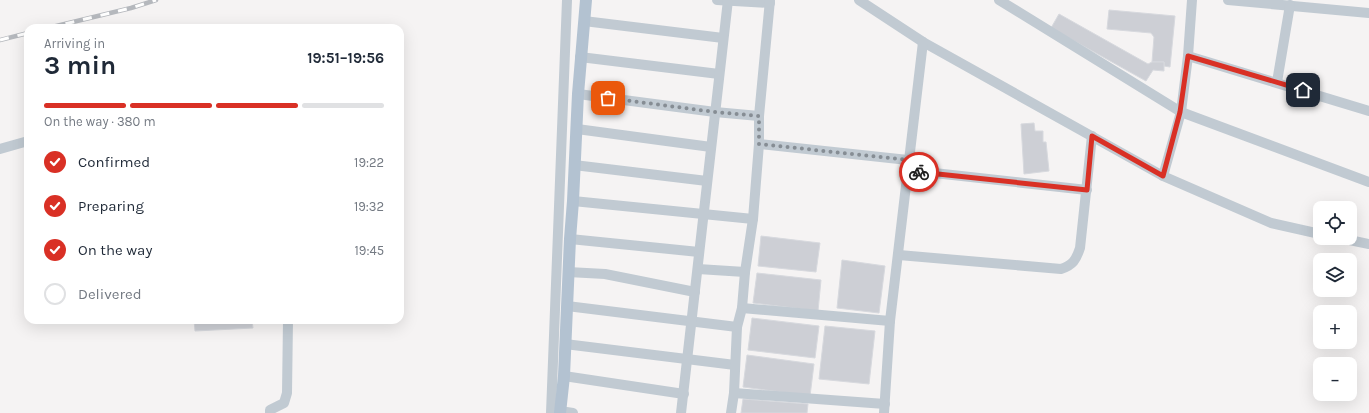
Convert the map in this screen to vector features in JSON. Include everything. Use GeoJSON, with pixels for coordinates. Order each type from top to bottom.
{"type":"FeatureCollection","features":[{"type":"Feature","properties":{"kind":"main road"},"geometry":{"type":"LineString","coordinates":[[557,412],[564,376],[568,272],[580,57],[586,0]]}},
{"type":"Feature","properties":{"kind":"street"},"geometry":{"type":"LineString","coordinates":[[567,0],[557,412],[573,413]]}},
{"type":"Feature","properties":{"kind":"street"},"geometry":{"type":"LineString","coordinates":[[717,0],[770,1],[759,116],[759,144],[753,219],[745,272],[742,308],[737,327],[734,393],[731,413]]}},
{"type":"Feature","properties":{"kind":"street"},"geometry":{"type":"LineString","coordinates":[[859,0],[923,42],[1163,176],[1271,223],[1313,232]]}},
{"type":"Feature","properties":{"kind":"street"},"geometry":{"type":"LineString","coordinates":[[999,0],[1180,112],[1369,182]]}},
{"type":"Feature","properties":{"kind":"street"},"geometry":{"type":"LineString","coordinates":[[1163,176],[1180,112],[1188,56],[1192,0]]}},
{"type":"Feature","properties":{"kind":"street"},"geometry":{"type":"LineString","coordinates":[[1228,0],[1369,13]]}},
{"type":"Feature","properties":{"kind":"street"},"geometry":{"type":"LineString","coordinates":[[681,413],[728,1]]}},
{"type":"Feature","properties":{"kind":"street"},"geometry":{"type":"LineString","coordinates":[[1277,82],[1290,5]]}},
{"type":"Feature","properties":{"kind":"street"},"geometry":{"type":"LineString","coordinates":[[584,21],[723,38]]}},
{"type":"Feature","properties":{"kind":"street"},"geometry":{"type":"LineString","coordinates":[[734,393],[885,409],[890,321],[923,42]]}},
{"type":"Feature","properties":{"kind":"street"},"geometry":{"type":"LineString","coordinates":[[1188,56],[1369,111]]}},
{"type":"Feature","properties":{"kind":"street"},"geometry":{"type":"LineString","coordinates":[[580,57],[720,74]]}},
{"type":"Feature","properties":{"kind":"street"},"geometry":{"type":"LineString","coordinates":[[578,94],[715,112],[759,116]]}},
{"type":"Feature","properties":{"kind":"street"},"geometry":{"type":"LineString","coordinates":[[577,129],[712,147]]}},
{"type":"Feature","properties":{"kind":"street"},"geometry":{"type":"LineString","coordinates":[[899,255],[1061,270],[1070,266],[1076,259],[1080,248],[1092,136]]}},
{"type":"Feature","properties":{"kind":"street"},"geometry":{"type":"LineString","coordinates":[[0,149],[24,142]]}},
{"type":"Feature","properties":{"kind":"street"},"geometry":{"type":"LineString","coordinates":[[759,144],[1087,190]]}},
{"type":"Feature","properties":{"kind":"street"},"geometry":{"type":"LineString","coordinates":[[574,165],[707,181]]}},
{"type":"Feature","properties":{"kind":"street"},"geometry":{"type":"LineString","coordinates":[[573,200],[753,219]]}},
{"type":"Feature","properties":{"kind":"street"},"geometry":{"type":"LineString","coordinates":[[570,238],[700,252]]}},
{"type":"Feature","properties":{"kind":"street"},"geometry":{"type":"LineString","coordinates":[[1357,242],[1369,244]]}},
{"type":"Feature","properties":{"kind":"street"},"geometry":{"type":"LineString","coordinates":[[698,269],[745,272]]}},
{"type":"Feature","properties":{"kind":"street"},"geometry":{"type":"LineString","coordinates":[[568,272],[605,274],[695,292]]}},
{"type":"Feature","properties":{"kind":"street"},"geometry":{"type":"LineString","coordinates":[[567,306],[737,327]]}},
{"type":"Feature","properties":{"kind":"street"},"geometry":{"type":"LineString","coordinates":[[742,308],[890,321]]}},
{"type":"Feature","properties":{"kind":"street"},"geometry":{"type":"LineString","coordinates":[[270,413],[270,410],[284,403],[287,393],[288,324]]}},
{"type":"Feature","properties":{"kind":"street"},"geometry":{"type":"LineString","coordinates":[[565,344],[735,364]]}},
{"type":"Feature","properties":{"kind":"street"},"geometry":{"type":"LineString","coordinates":[[564,376],[684,394]]}},
{"type":"Feature","properties":{"kind":"building"},"geometry":{"type":"Polygon","coordinates":[[[1109,10],[1175,16],[1170,67],[1164,66],[1164,62],[1152,62],[1154,37],[1151,33],[1107,29],[1109,10]]]}},
{"type":"Feature","properties":{"kind":"building"},"geometry":{"type":"Polygon","coordinates":[[[1059,14],[1148,64],[1152,62],[1164,62],[1164,71],[1153,70],[1146,81],[1051,28],[1059,14]]]}},
{"type":"Feature","properties":{"kind":"building"},"geometry":{"type":"Polygon","coordinates":[[[1034,123],[1035,131],[1043,131],[1043,142],[1046,142],[1049,171],[1024,174],[1021,124],[1034,123]]]}},
{"type":"Feature","properties":{"kind":"building"},"geometry":{"type":"Polygon","coordinates":[[[761,236],[820,243],[816,272],[758,266],[761,236]]]}},
{"type":"Feature","properties":{"kind":"building"},"geometry":{"type":"Polygon","coordinates":[[[842,260],[885,266],[879,313],[837,308],[842,260]]]}},
{"type":"Feature","properties":{"kind":"building"},"geometry":{"type":"Polygon","coordinates":[[[757,273],[821,280],[818,311],[753,303],[757,273]]]}},
{"type":"Feature","properties":{"kind":"building"},"geometry":{"type":"Polygon","coordinates":[[[752,318],[819,326],[815,358],[748,350],[752,318]]]}},
{"type":"Feature","properties":{"kind":"building"},"geometry":{"type":"Polygon","coordinates":[[[194,324],[252,324],[253,328],[195,331],[194,324]]]}},
{"type":"Feature","properties":{"kind":"building"},"geometry":{"type":"Polygon","coordinates":[[[825,326],[875,331],[869,384],[819,379],[825,326]]]}},
{"type":"Feature","properties":{"kind":"building"},"geometry":{"type":"Polygon","coordinates":[[[747,355],[814,364],[810,396],[743,387],[747,355]]]}},
{"type":"Feature","properties":{"kind":"building"},"geometry":{"type":"Polygon","coordinates":[[[743,399],[808,404],[807,413],[741,413],[743,399]]]}},
{"type":"Feature","properties":{"kind":"railway"},"geometry":{"type":"LineString","coordinates":[[65,24],[131,8],[156,0]]}},
{"type":"Feature","properties":{"kind":"railway"},"geometry":{"type":"LineString","coordinates":[[0,40],[24,34]]}},
{"type":"Feature","properties":{"kind":"way so far"},"geometry":{"type":"LineString","coordinates":[[608,98],[715,112],[759,116],[759,144],[908,160],[907,170],[919,172]]}},
{"type":"Feature","properties":{"kind":"route"},"geometry":{"type":"LineString","coordinates":[[919,172],[1087,190],[1092,136],[1163,176],[1180,112],[1188,56],[1303,90]]}}]}
